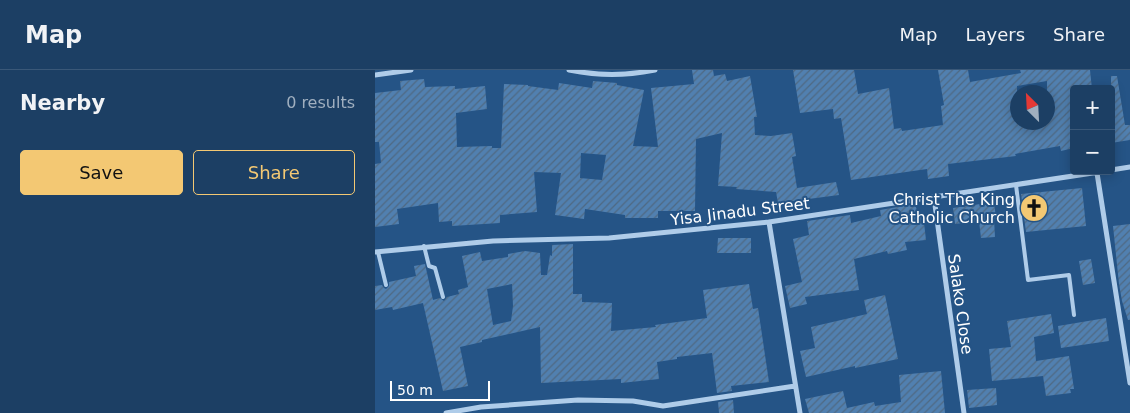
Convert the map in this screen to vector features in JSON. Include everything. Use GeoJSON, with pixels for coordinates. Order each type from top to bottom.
{"type":"FeatureCollection","features":[{"type":"Feature","properties":{"kind":"street"},"geometry":{"type":"LineString","coordinates":[[375,75],[390,71],[411,70]]}},
{"type":"Feature","properties":{"kind":"street"},"geometry":{"type":"LineString","coordinates":[[569,70],[595,74],[630,75],[655,70]]}},
{"type":"Feature","properties":{"kind":"street"},"geometry":{"type":"LineString","coordinates":[[1115,169],[1130,167]]}},
{"type":"Feature","properties":{"kind":"street","name":"Yisa Jinadu Street"},"geometry":{"type":"LineString","coordinates":[[376,252],[493,241],[609,238],[769,222],[1084,175]]}},
{"type":"Feature","properties":{"kind":"street"},"geometry":{"type":"LineString","coordinates":[[1097,175],[1130,383]]}},
{"type":"Feature","properties":{"kind":"street","name":"Salako Close"},"geometry":{"type":"LineString","coordinates":[[934,198],[964,413]]}},
{"type":"Feature","properties":{"kind":"street"},"geometry":{"type":"LineString","coordinates":[[769,222],[800,413]]}},
{"type":"Feature","properties":{"kind":"street"},"geometry":{"type":"LineString","coordinates":[[446,413],[481,407],[578,400],[633,401],[663,406],[795,386]]}},
{"type":"Feature","properties":{"kind":"lane"},"geometry":{"type":"LineString","coordinates":[[1016,185],[1028,280],[1069,275],[1074,315]]}},
{"type":"Feature","properties":{"kind":"lane"},"geometry":{"type":"LineString","coordinates":[[424,246],[426,261],[429,266],[435,268],[443,297]]}},
{"type":"Feature","properties":{"kind":"lane"},"geometry":{"type":"LineString","coordinates":[[376,252],[386,285]]}},
{"type":"Feature","properties":{"kind":"building"},"geometry":{"type":"Polygon","coordinates":[[[692,70],[713,70],[714,76],[725,74],[727,81],[750,76],[757,117],[754,117],[755,135],[771,136],[792,133],[796,156],[792,157],[797,188],[836,182],[839,195],[778,203],[776,192],[718,186],[722,133],[696,139],[695,211],[658,211],[658,218],[625,218],[625,215],[585,209],[584,219],[555,215],[561,173],[534,172],[537,212],[500,215],[500,223],[452,226],[452,221],[439,222],[438,203],[397,209],[399,224],[375,227],[375,164],[381,163],[379,142],[375,142],[375,93],[401,90],[400,81],[424,79],[425,87],[455,86],[455,89],[485,86],[487,109],[456,113],[457,147],[492,146],[492,148],[501,148],[504,84],[528,85],[558,90],[559,83],[592,88],[593,81],[617,83],[617,85],[644,90],[633,146],[658,147],[651,88],[694,84],[692,70]],[[581,153],[580,178],[602,180],[606,155],[581,153]]]}},
{"type":"Feature","properties":{"kind":"building"},"geometry":{"type":"Polygon","coordinates":[[[793,70],[854,70],[858,94],[889,88],[894,129],[901,128],[902,131],[943,125],[941,106],[944,105],[938,70],[968,70],[970,82],[1021,73],[1020,70],[1090,70],[1092,85],[1070,85],[1070,149],[1061,151],[1060,146],[1015,154],[1016,156],[948,164],[949,176],[928,179],[927,169],[851,180],[841,118],[834,119],[833,109],[800,113],[793,70]]]}},
{"type":"Feature","properties":{"kind":"building"},"geometry":{"type":"Polygon","coordinates":[[[1111,76],[1117,76],[1125,125],[1130,125],[1130,140],[1115,142],[1115,85],[1111,85],[1111,76]]]}},
{"type":"Feature","properties":{"kind":"building"},"geometry":{"type":"Polygon","coordinates":[[[1082,188],[1086,226],[1026,232],[1021,194],[1082,188]]]}},
{"type":"Feature","properties":{"kind":"building"},"geometry":{"type":"Polygon","coordinates":[[[994,202],[996,218],[994,219],[995,237],[981,238],[979,221],[955,224],[953,208],[994,202]]]}},
{"type":"Feature","properties":{"kind":"building"},"geometry":{"type":"Polygon","coordinates":[[[915,204],[918,214],[923,214],[926,240],[905,242],[907,250],[888,254],[887,251],[854,259],[859,290],[805,297],[807,304],[790,308],[785,286],[802,282],[793,239],[809,235],[807,221],[850,215],[851,223],[881,216],[880,210],[915,204]]]}},
{"type":"Feature","properties":{"kind":"building"},"geometry":{"type":"Polygon","coordinates":[[[1130,224],[1130,320],[1128,320],[1119,284],[1113,226],[1130,224]]]}},
{"type":"Feature","properties":{"kind":"building"},"geometry":{"type":"Polygon","coordinates":[[[718,238],[751,238],[751,253],[717,253],[718,238]]]}},
{"type":"Feature","properties":{"kind":"building"},"geometry":{"type":"Polygon","coordinates":[[[573,244],[573,294],[582,294],[582,302],[612,303],[611,331],[656,327],[655,325],[707,318],[703,290],[749,284],[753,309],[758,308],[769,382],[731,386],[732,391],[717,393],[712,353],[677,357],[677,359],[657,362],[659,379],[621,383],[621,379],[541,383],[540,327],[460,347],[468,386],[443,391],[423,303],[393,310],[392,307],[375,310],[375,286],[382,285],[386,289],[389,286],[389,282],[416,276],[414,266],[425,264],[433,300],[440,298],[444,301],[447,297],[459,294],[458,290],[468,287],[462,256],[480,252],[482,261],[508,257],[508,254],[525,251],[540,253],[541,275],[547,275],[550,255],[552,256],[552,245],[573,244]],[[512,284],[487,289],[493,325],[511,321],[513,306],[512,284]]]}},
{"type":"Feature","properties":{"kind":"building"},"geometry":{"type":"Polygon","coordinates":[[[1091,259],[1095,283],[1083,285],[1079,261],[1091,259]]]}},
{"type":"Feature","properties":{"kind":"building"},"geometry":{"type":"Polygon","coordinates":[[[885,295],[898,359],[806,377],[800,351],[815,348],[811,327],[867,314],[864,300],[885,295]]]}},
{"type":"Feature","properties":{"kind":"building"},"geometry":{"type":"Polygon","coordinates":[[[1051,314],[1054,333],[1034,337],[1036,361],[1069,356],[1074,389],[1070,389],[1071,393],[1046,396],[1043,376],[992,381],[989,349],[1011,347],[1007,321],[1051,314]]]}},
{"type":"Feature","properties":{"kind":"building"},"geometry":{"type":"Polygon","coordinates":[[[1106,318],[1109,341],[1061,348],[1058,326],[1106,318]]]}},
{"type":"Feature","properties":{"kind":"building"},"geometry":{"type":"Polygon","coordinates":[[[941,371],[945,413],[809,413],[805,399],[843,391],[847,408],[874,402],[875,406],[901,402],[899,375],[941,371]]]}},
{"type":"Feature","properties":{"kind":"building"},"geometry":{"type":"Polygon","coordinates":[[[996,388],[997,405],[969,408],[967,390],[996,388]]]}},
{"type":"Feature","properties":{"kind":"building"},"geometry":{"type":"Polygon","coordinates":[[[733,400],[734,413],[719,413],[718,402],[733,400]]]}},
{"type":"Feature","properties":{"kind":"place","name":"Christ The King Catholic Church"},"geometry":{"type":"Point","coordinates":[1034,208]}}]}
